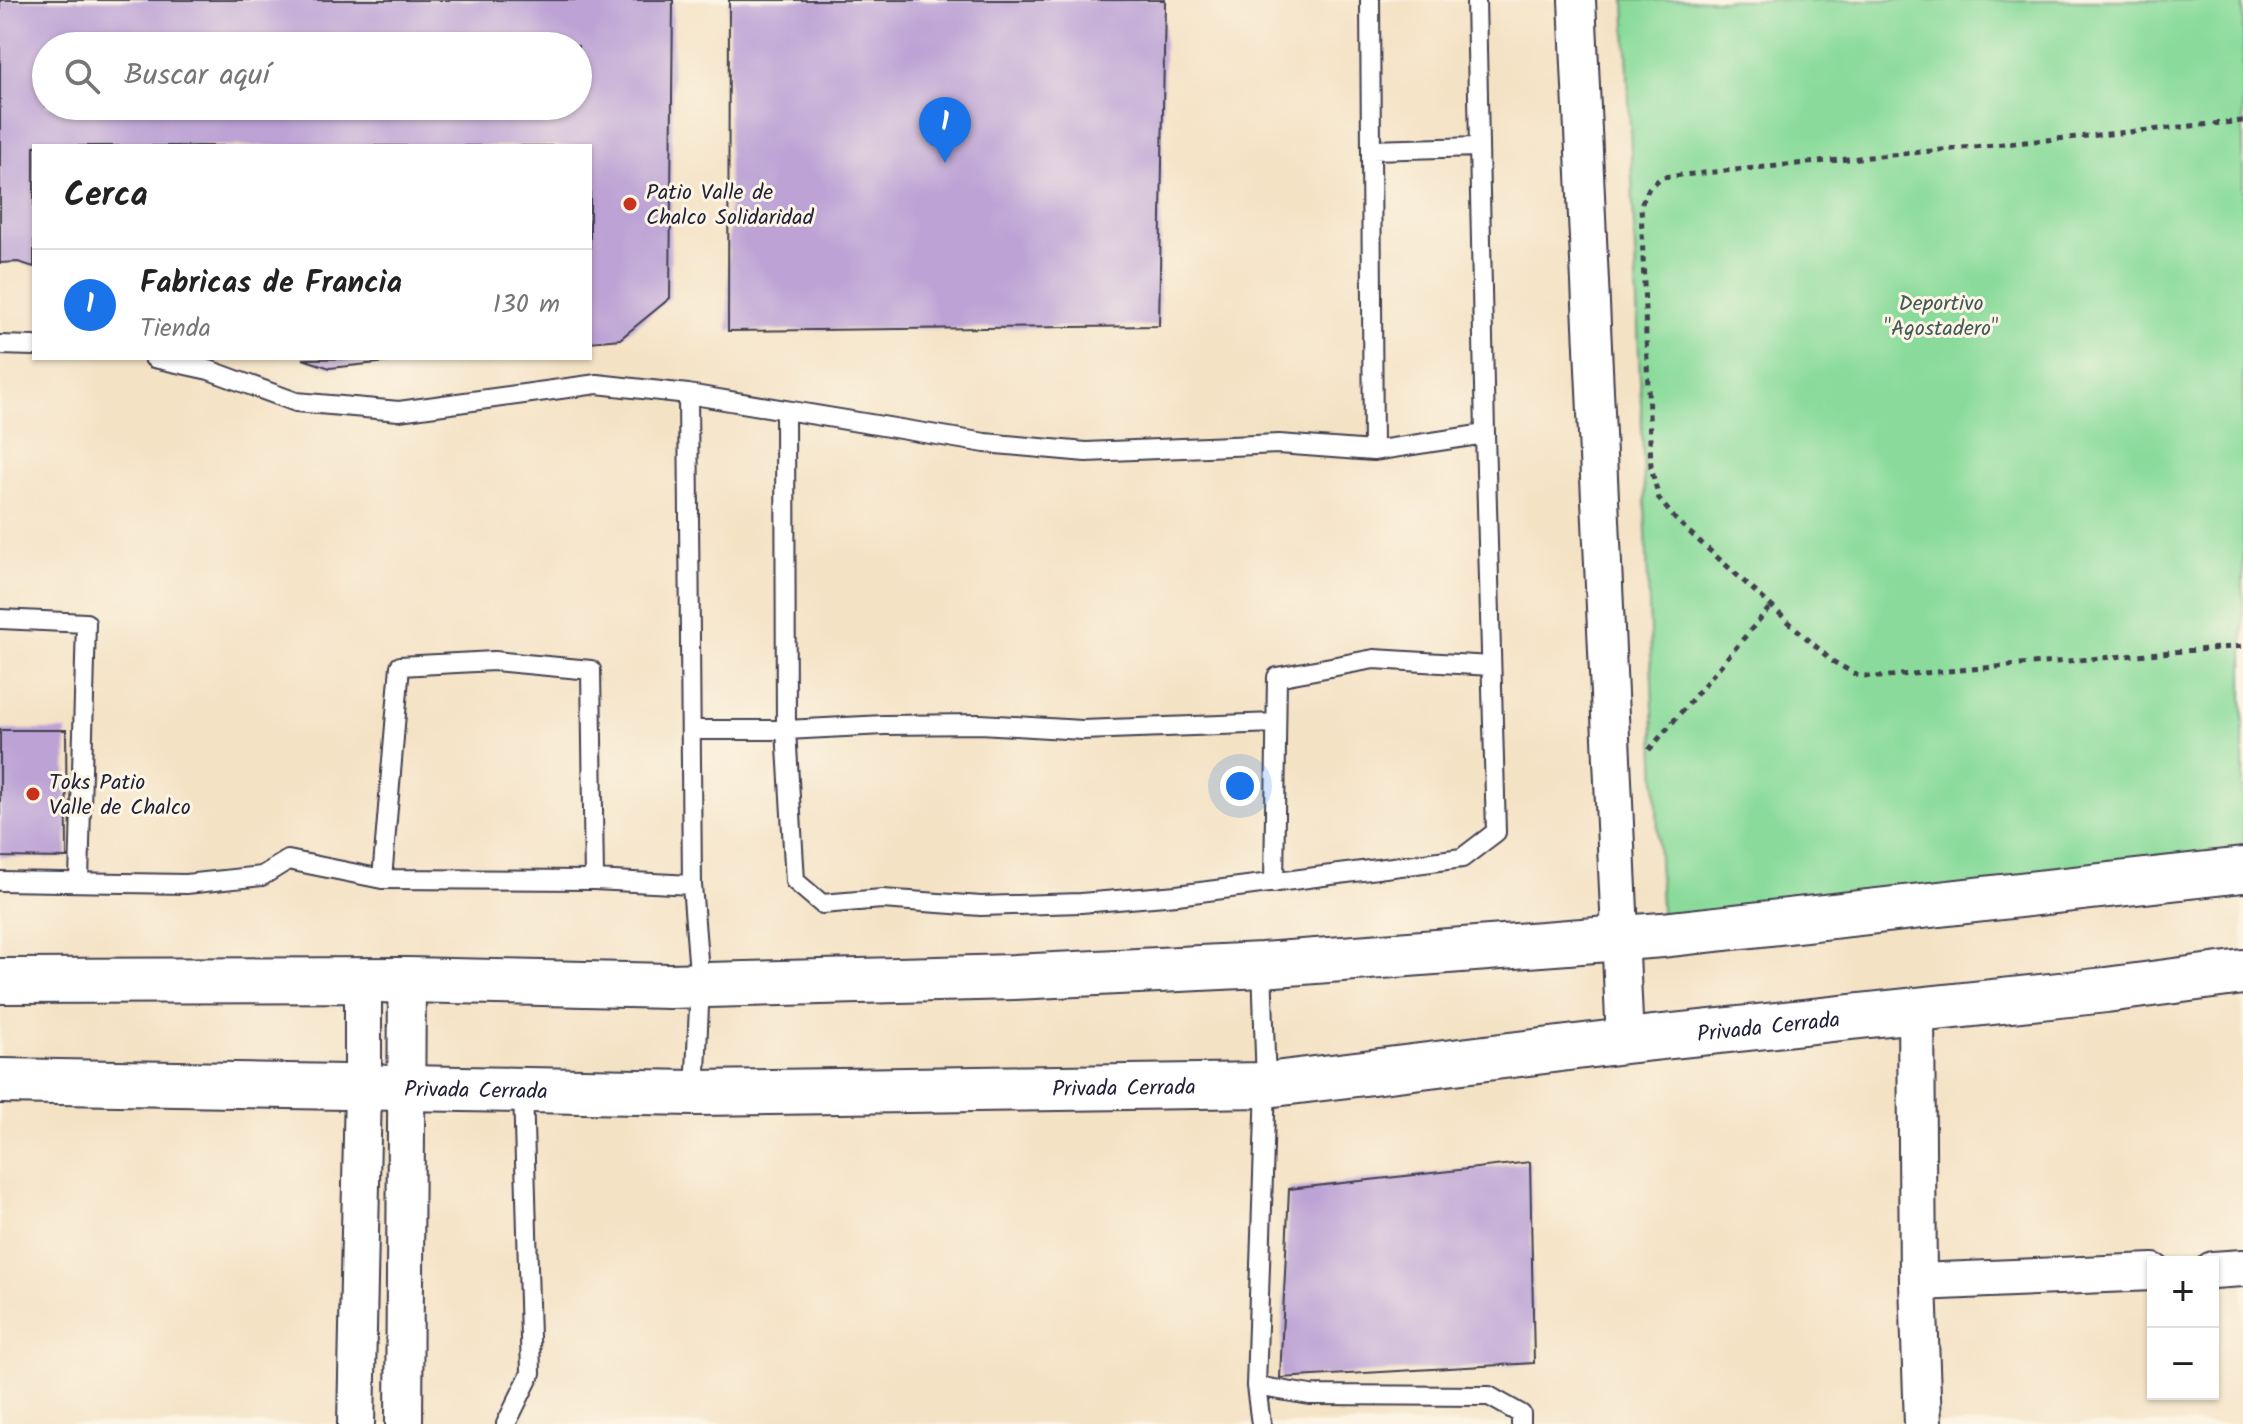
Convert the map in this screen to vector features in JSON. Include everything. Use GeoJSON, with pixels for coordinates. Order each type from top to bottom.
{"type":"FeatureCollection","features":[{"type":"Feature","properties":{"kind":"street"},"geometry":{"type":"LineString","coordinates":[[1577,0],[1625,1041]]}},
{"type":"Feature","properties":{"kind":"street"},"geometry":{"type":"LineString","coordinates":[[0,981],[407,980],[700,985],[1014,977],[1262,965],[1662,935],[2243,870]]}},
{"type":"Feature","properties":{"kind":"street","name":"Privada Cerrada"},"geometry":{"type":"LineString","coordinates":[[0,1081],[695,1093],[1266,1085],[1625,1041],[2243,972]]}},
{"type":"Feature","properties":{"kind":"street"},"geometry":{"type":"LineString","coordinates":[[356,1424],[384,1088],[407,980]]}},
{"type":"Feature","properties":{"kind":"street"},"geometry":{"type":"LineString","coordinates":[[363,981],[384,1088],[404,1424]]}},
{"type":"Feature","properties":{"kind":"street"},"geometry":{"type":"LineString","coordinates":[[1916,1010],[1918,1282],[1923,1424]]}},
{"type":"Feature","properties":{"kind":"street"},"geometry":{"type":"LineString","coordinates":[[2219,1270],[2243,1268]]}},
{"type":"Feature","properties":{"kind":"street"},"geometry":{"type":"LineString","coordinates":[[1918,1282],[2147,1272]]}},
{"type":"Feature","properties":{"kind":"lane"},"geometry":{"type":"LineString","coordinates":[[1370,0],[1373,451]]}},
{"type":"Feature","properties":{"kind":"lane"},"geometry":{"type":"LineString","coordinates":[[785,410],[786,730],[795,881],[822,904],[882,899],[981,906],[1081,903],[1274,883],[1462,858],[1496,832],[1476,0]]}},
{"type":"Feature","properties":{"kind":"lane"},"geometry":{"type":"LineString","coordinates":[[1371,150],[1478,147]]}},
{"type":"Feature","properties":{"kind":"lane"},"geometry":{"type":"LineString","coordinates":[[0,345],[32,346]]}},
{"type":"Feature","properties":{"kind":"lane"},"geometry":{"type":"LineString","coordinates":[[163,360],[209,370],[296,402],[399,411],[597,384],[688,394],[985,443],[1086,452],[1279,444],[1373,451],[1485,434]]}},
{"type":"Feature","properties":{"kind":"lane"},"geometry":{"type":"LineString","coordinates":[[688,394],[692,885],[700,985],[695,1093]]}},
{"type":"Feature","properties":{"kind":"lane"},"geometry":{"type":"LineString","coordinates":[[0,619],[86,623],[79,881]]}},
{"type":"Feature","properties":{"kind":"lane"},"geometry":{"type":"LineString","coordinates":[[1274,883],[1277,677],[1374,659],[1491,666]]}},
{"type":"Feature","properties":{"kind":"lane"},"geometry":{"type":"LineString","coordinates":[[382,879],[400,666],[494,661],[591,670],[594,880]]}},
{"type":"Feature","properties":{"kind":"lane"},"geometry":{"type":"LineString","coordinates":[[692,730],[980,724],[1082,730],[1276,723]]}},
{"type":"Feature","properties":{"kind":"lane"},"geometry":{"type":"LineString","coordinates":[[0,881],[186,884],[262,876],[288,860],[382,879],[594,880],[692,885]]}},
{"type":"Feature","properties":{"kind":"lane"},"geometry":{"type":"LineString","coordinates":[[1261,1424],[1256,1386],[1266,1085],[1262,965]]}},
{"type":"Feature","properties":{"kind":"lane"},"geometry":{"type":"LineString","coordinates":[[506,1424],[531,1373],[523,1090]]}},
{"type":"Feature","properties":{"kind":"lane"},"geometry":{"type":"LineString","coordinates":[[1256,1386],[1310,1395],[1489,1396],[1521,1414],[1521,1424]]}},
{"type":"Feature","properties":{"kind":"path"},"geometry":{"type":"LineString","coordinates":[[2243,121],[1662,177],[1649,188],[1641,205],[1651,467],[1659,499],[1676,520],[1832,661],[1857,675],[1878,677],[2243,646]]}},
{"type":"Feature","properties":{"kind":"path"},"geometry":{"type":"LineString","coordinates":[[1612,794],[1771,606]]}},
{"type":"Feature","properties":{"kind":"green space","name":"Deportivo \"Agostadero\""},"geometry":{"type":"Polygon","coordinates":[[[1625,0],[2243,0],[2243,847],[1662,935],[1625,0]]]}},
{"type":"Feature","properties":{"kind":"building","name":"Patio Valle de Chalco Solidaridad"},"geometry":{"type":"Polygon","coordinates":[[[0,0],[673,0],[670,298],[620,339],[592,342],[592,144],[32,144],[32,266],[18,262],[0,263],[0,0]]]}},
{"type":"Feature","properties":{"kind":"building"},"geometry":{"type":"Polygon","coordinates":[[[729,0],[1165,0],[1159,326],[728,331],[729,0]]]}},
{"type":"Feature","properties":{"kind":"building"},"geometry":{"type":"Polygon","coordinates":[[[306,360],[406,360],[330,368],[306,360]]]}},
{"type":"Feature","properties":{"kind":"building","name":"Toks Patio Valle de Chalco"},"geometry":{"type":"Polygon","coordinates":[[[0,730],[66,730],[67,858],[0,857],[0,730]]]}},
{"type":"Feature","properties":{"kind":"building"},"geometry":{"type":"Polygon","coordinates":[[[1530,1162],[1534,1363],[1280,1378],[1289,1189],[1530,1162]]]}},
{"type":"Feature","properties":{"kind":"place","name":"Fabricas de Francia"},"geometry":{"type":"Point","coordinates":[945,163]}},
{"type":"Feature","properties":{"kind":"place","name":"Patio Valle de Chalco Solidaridad"},"geometry":{"type":"Point","coordinates":[630,204]}},
{"type":"Feature","properties":{"kind":"place","name":"Toks Patio Valle de Chalco"},"geometry":{"type":"Point","coordinates":[33,794]}}]}
